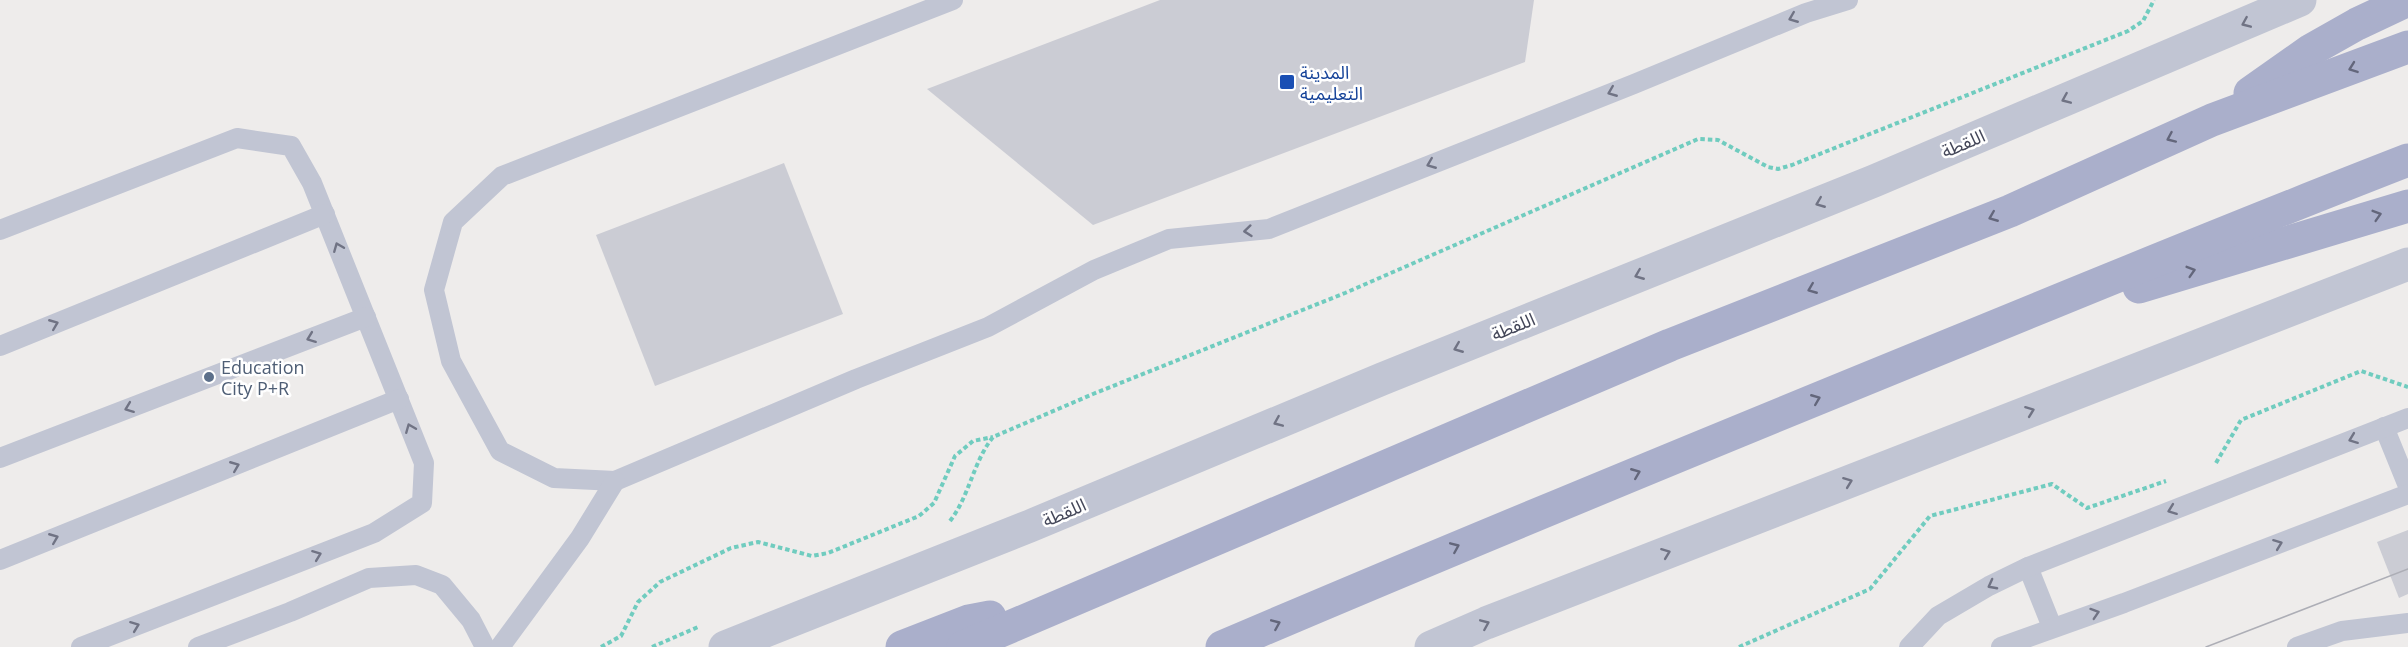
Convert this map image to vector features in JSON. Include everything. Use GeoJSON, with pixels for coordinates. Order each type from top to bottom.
{"type":"FeatureCollection","features":[{"type":"Feature","properties":{"kind":"main road"},"geometry":{"type":"LineString","coordinates":[[2212,120],[2311,50],[2357,24],[2408,0]]}},
{"type":"Feature","properties":{"kind":"main road"},"geometry":{"type":"LineString","coordinates":[[963,647],[1670,345],[2010,211],[2212,120],[2408,47]]}},
{"type":"Feature","properties":{"kind":"main road"},"geometry":{"type":"LineString","coordinates":[[1222,647],[1454,548],[2238,226],[2408,160]]}},
{"type":"Feature","properties":{"kind":"main road"},"geometry":{"type":"LineString","coordinates":[[1954,343],[2408,206]]}},
{"type":"Feature","properties":{"kind":"main road"},"geometry":{"type":"LineString","coordinates":[[902,647],[969,621],[1085,596]]}},
{"type":"Feature","properties":{"kind":"street","name":"اللقطة"},"geometry":{"type":"LineString","coordinates":[[725,647],[1030,526],[1371,384],[1875,181],[2300,0]]}},
{"type":"Feature","properties":{"kind":"street"},"geometry":{"type":"LineString","coordinates":[[1431,647],[2408,264]]}},
{"type":"Feature","properties":{"kind":"lane"},"geometry":{"type":"LineString","coordinates":[[953,0],[502,176],[453,222],[434,290],[451,361],[500,451],[554,478],[615,481],[845,384],[988,327],[1094,270],[1169,239],[1269,229],[1806,13],[1848,0]]}},
{"type":"Feature","properties":{"kind":"lane"},"geometry":{"type":"LineString","coordinates":[[0,230],[237,138],[291,146],[312,183],[424,463],[422,503],[374,533],[81,647]]}},
{"type":"Feature","properties":{"kind":"lane"},"geometry":{"type":"LineString","coordinates":[[0,346],[325,214]]}},
{"type":"Feature","properties":{"kind":"lane"},"geometry":{"type":"LineString","coordinates":[[0,458],[366,317]]}},
{"type":"Feature","properties":{"kind":"lane"},"geometry":{"type":"LineString","coordinates":[[0,560],[399,399]]}},
{"type":"Feature","properties":{"kind":"lane"},"geometry":{"type":"LineString","coordinates":[[1909,647],[1938,616],[1989,586],[2028,567],[2408,418]]}},
{"type":"Feature","properties":{"kind":"lane"},"geometry":{"type":"LineString","coordinates":[[2384,427],[2408,486]]}},
{"type":"Feature","properties":{"kind":"lane"},"geometry":{"type":"LineString","coordinates":[[500,647],[580,538],[615,481]]}},
{"type":"Feature","properties":{"kind":"lane"},"geometry":{"type":"LineString","coordinates":[[2001,647],[2124,603],[2408,494]]}},
{"type":"Feature","properties":{"kind":"lane"},"geometry":{"type":"LineString","coordinates":[[2028,567],[2052,627]]}},
{"type":"Feature","properties":{"kind":"lane"},"geometry":{"type":"LineString","coordinates":[[198,647],[290,612],[369,578],[416,575],[442,585],[471,620],[484,647]]}},
{"type":"Feature","properties":{"kind":"lane"},"geometry":{"type":"LineString","coordinates":[[2297,647],[2342,631],[2408,623]]}},
{"type":"Feature","properties":{"kind":"path"},"geometry":{"type":"LineString","coordinates":[[601,647],[621,636],[638,602],[660,582],[731,548],[758,542],[812,556],[828,553],[919,516],[934,503],[955,456],[973,441],[993,437],[1093,394],[1345,293],[1698,139],[1718,140],[1778,170],[2128,31],[2144,21],[2154,0]]}},
{"type":"Feature","properties":{"kind":"path"},"geometry":{"type":"LineString","coordinates":[[2207,466],[2218,463],[2241,420],[2361,371],[2408,387]]}},
{"type":"Feature","properties":{"kind":"path"},"geometry":{"type":"LineString","coordinates":[[940,526],[950,522],[962,507],[982,450],[993,437]]}},
{"type":"Feature","properties":{"kind":"path"},"geometry":{"type":"LineString","coordinates":[[1738,647],[1870,589],[1930,516],[2052,484],[2087,508],[2174,478]]}},
{"type":"Feature","properties":{"kind":"path"},"geometry":{"type":"LineString","coordinates":[[651,647],[700,626]]}},
{"type":"Feature","properties":{"kind":"building"},"geometry":{"type":"Polygon","coordinates":[[[1160,0],[1534,0],[1525,62],[1093,225],[927,89],[1160,0]]]}},
{"type":"Feature","properties":{"kind":"building"},"geometry":{"type":"Polygon","coordinates":[[[784,163],[843,314],[655,386],[596,235],[784,163]]]}},
{"type":"Feature","properties":{"kind":"building"},"geometry":{"type":"Polygon","coordinates":[[[2408,530],[2408,594],[2399,598],[2377,542],[2408,530]]]}},
{"type":"Feature","properties":{"kind":"tram line"},"geometry":{"type":"LineString","coordinates":[[2206,647],[2408,569]]}},
{"type":"Feature","properties":{"kind":"place","name":"المدينة التعليمية"},"geometry":{"type":"Point","coordinates":[1287,82]}},
{"type":"Feature","properties":{"kind":"place","name":"Education City P+R"},"geometry":{"type":"Point","coordinates":[209,377]}}]}
